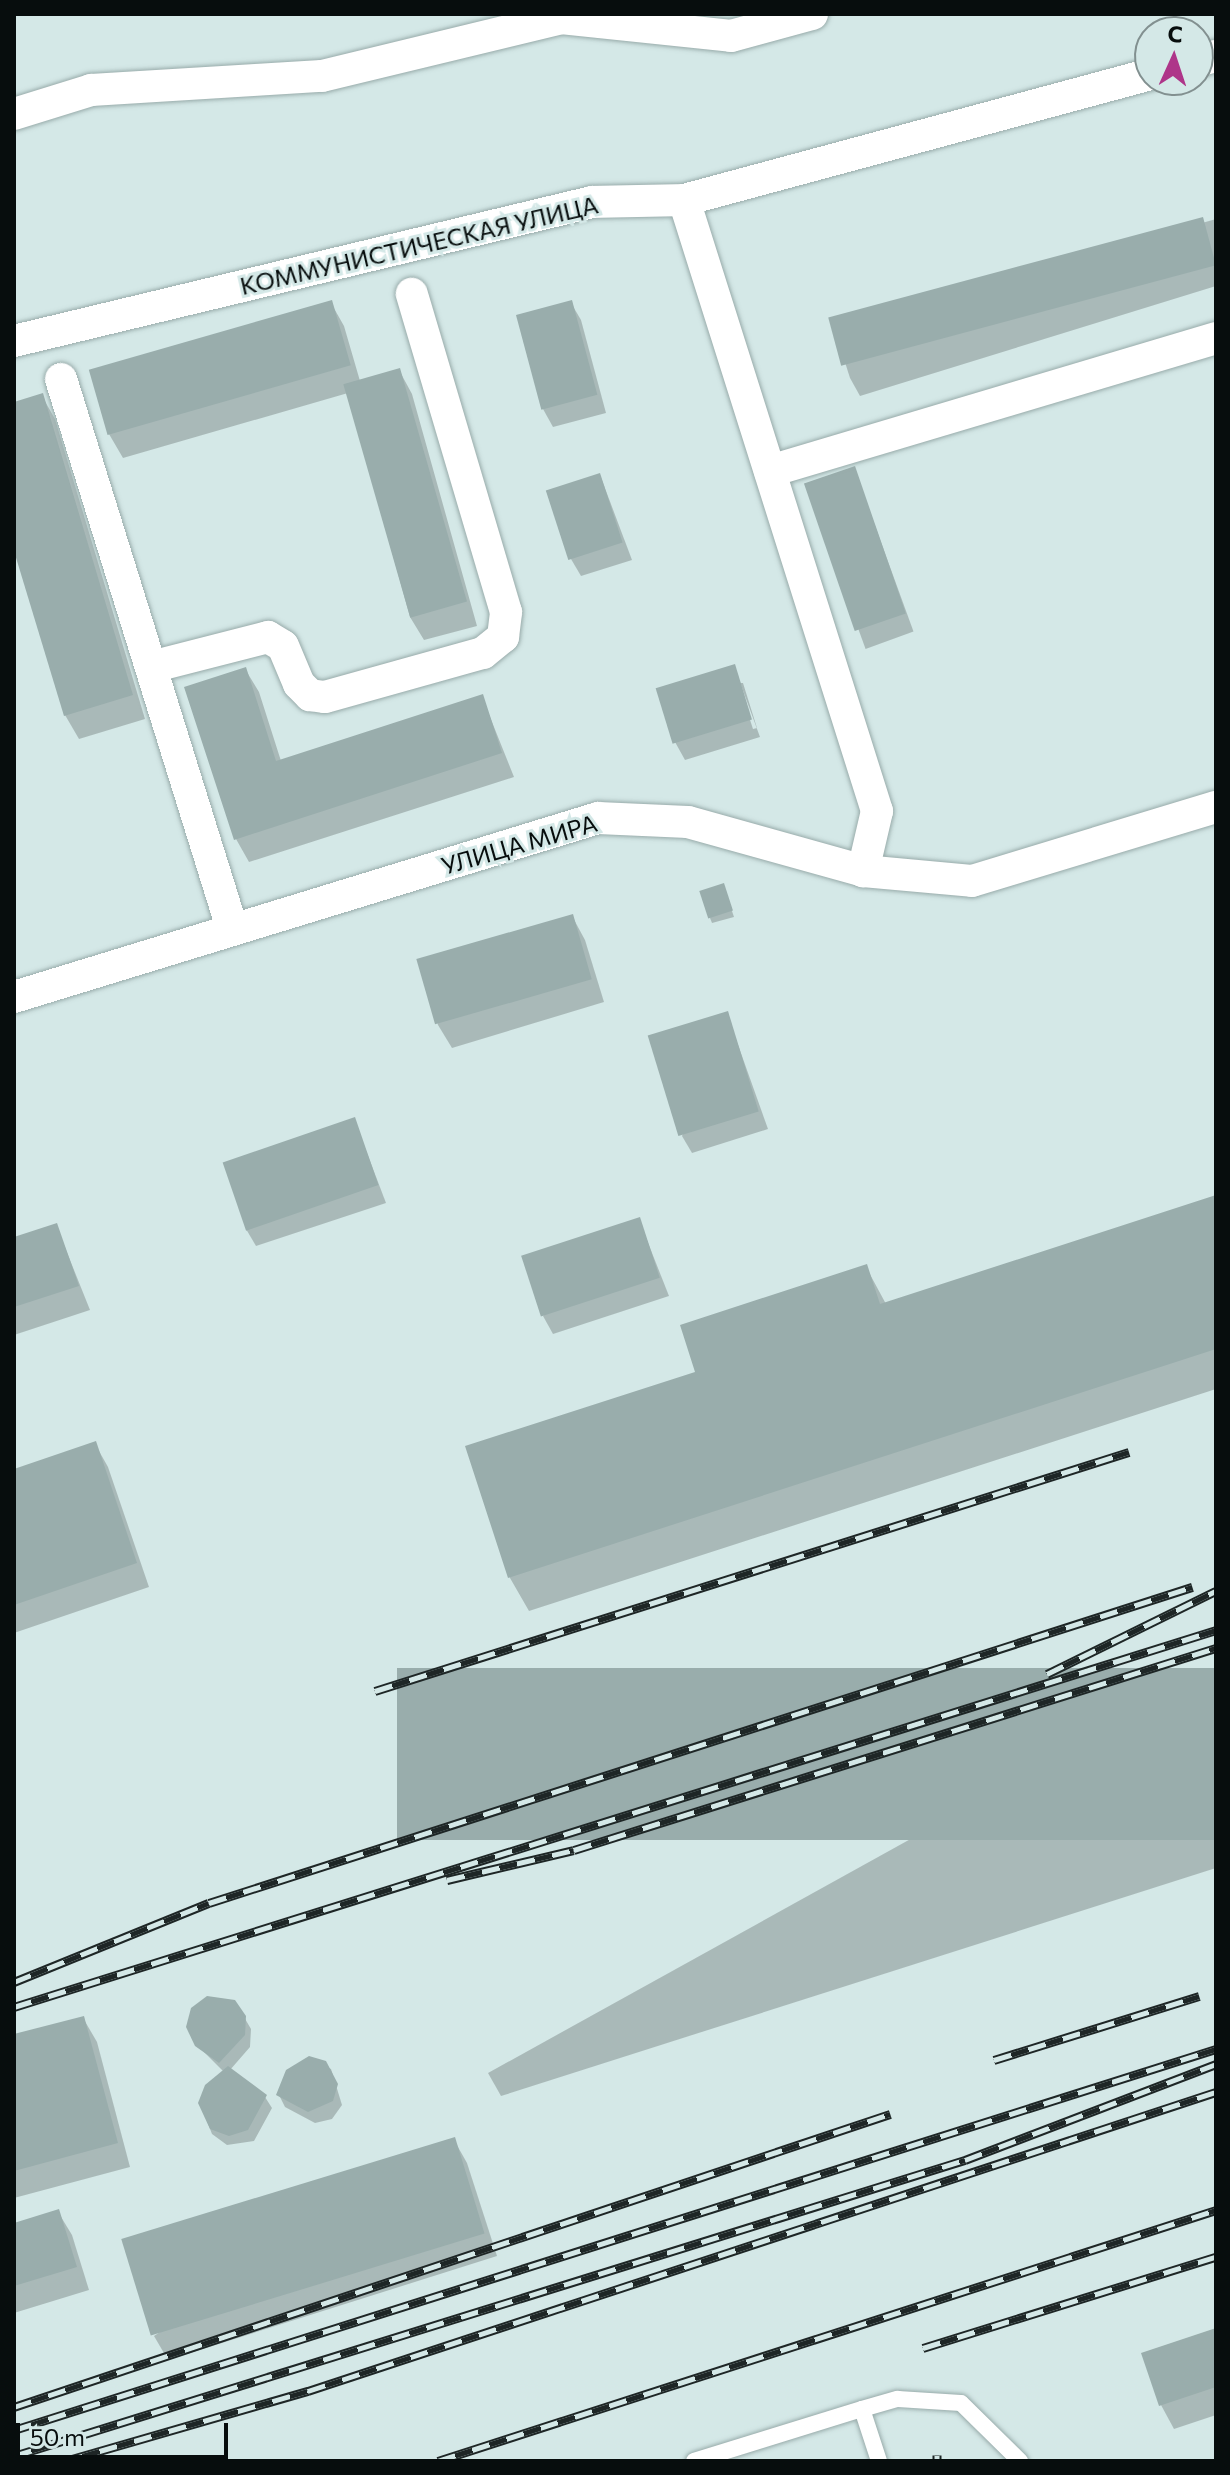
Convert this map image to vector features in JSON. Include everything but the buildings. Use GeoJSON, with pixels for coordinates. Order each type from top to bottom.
{"type":"FeatureCollection","features":[{"type":"Feature","properties":{"kind":"street"},"geometry":{"type":"LineString","coordinates":[[14,114],[91,90],[322,76],[561,18],[731,36],[812,14]]}},
{"type":"Feature","properties":{"kind":"street","name":"КОММУНИСТИЧЕСКАЯ УЛИЦА"},"geometry":{"type":"LineString","coordinates":[[14,341],[592,202],[684,200],[1134,78]]}},
{"type":"Feature","properties":{"kind":"street"},"geometry":{"type":"LineString","coordinates":[[684,200],[877,811],[863,871]]}},
{"type":"Feature","properties":{"kind":"street"},"geometry":{"type":"LineString","coordinates":[[151,667],[268,637],[283,646],[299,684],[310,695],[325,697],[483,653],[503,637],[506,612],[412,294]]}},
{"type":"Feature","properties":{"kind":"street"},"geometry":{"type":"LineString","coordinates":[[770,471],[1216,338]]}},
{"type":"Feature","properties":{"kind":"street"},"geometry":{"type":"LineString","coordinates":[[61,379],[232,928]]}},
{"type":"Feature","properties":{"kind":"street","name":"УЛИЦА МИРА"},"geometry":{"type":"LineString","coordinates":[[14,997],[598,818],[688,822],[863,871],[972,881],[1216,807]]}},
{"type":"Feature","properties":{"kind":"lane"},"geometry":{"type":"LineString","coordinates":[[694,2461],[898,2399],[961,2403],[1020,2461]]}},
{"type":"Feature","properties":{"kind":"lane"},"geometry":{"type":"LineString","coordinates":[[862,2409],[879,2461]]}},
{"type":"Feature","properties":{"kind":"railway"},"geometry":{"type":"LineString","coordinates":[[375,1691],[1129,1452]]}},
{"type":"Feature","properties":{"kind":"railway"},"geometry":{"type":"LineString","coordinates":[[14,1982],[209,1903],[1192,1587]]}},
{"type":"Feature","properties":{"kind":"railway"},"geometry":{"type":"LineString","coordinates":[[1047,1674],[1216,1591]]}},
{"type":"Feature","properties":{"kind":"railway"},"geometry":{"type":"LineString","coordinates":[[14,2007],[1216,1630]]}},
{"type":"Feature","properties":{"kind":"railway"},"geometry":{"type":"LineString","coordinates":[[447,1880],[574,1850],[1216,1648]]}},
{"type":"Feature","properties":{"kind":"railway"},"geometry":{"type":"LineString","coordinates":[[994,2060],[1199,1996]]}},
{"type":"Feature","properties":{"kind":"railway"},"geometry":{"type":"LineString","coordinates":[[14,2430],[1216,2049]]}},
{"type":"Feature","properties":{"kind":"railway"},"geometry":{"type":"LineString","coordinates":[[14,2456],[965,2160],[1216,2064]]}},
{"type":"Feature","properties":{"kind":"railway"},"geometry":{"type":"LineString","coordinates":[[65,2461],[308,2391],[1216,2092]]}},
{"type":"Feature","properties":{"kind":"railway"},"geometry":{"type":"LineString","coordinates":[[14,2407],[890,2114]]}},
{"type":"Feature","properties":{"kind":"railway"},"geometry":{"type":"LineString","coordinates":[[438,2461],[1216,2210]]}},
{"type":"Feature","properties":{"kind":"railway"},"geometry":{"type":"LineString","coordinates":[[923,2348],[1216,2257]]}},
{"type":"Feature","properties":{"kind":"railway"},"geometry":{"type":"LineString","coordinates":[[937,2455],[937,2461]]}}]}
